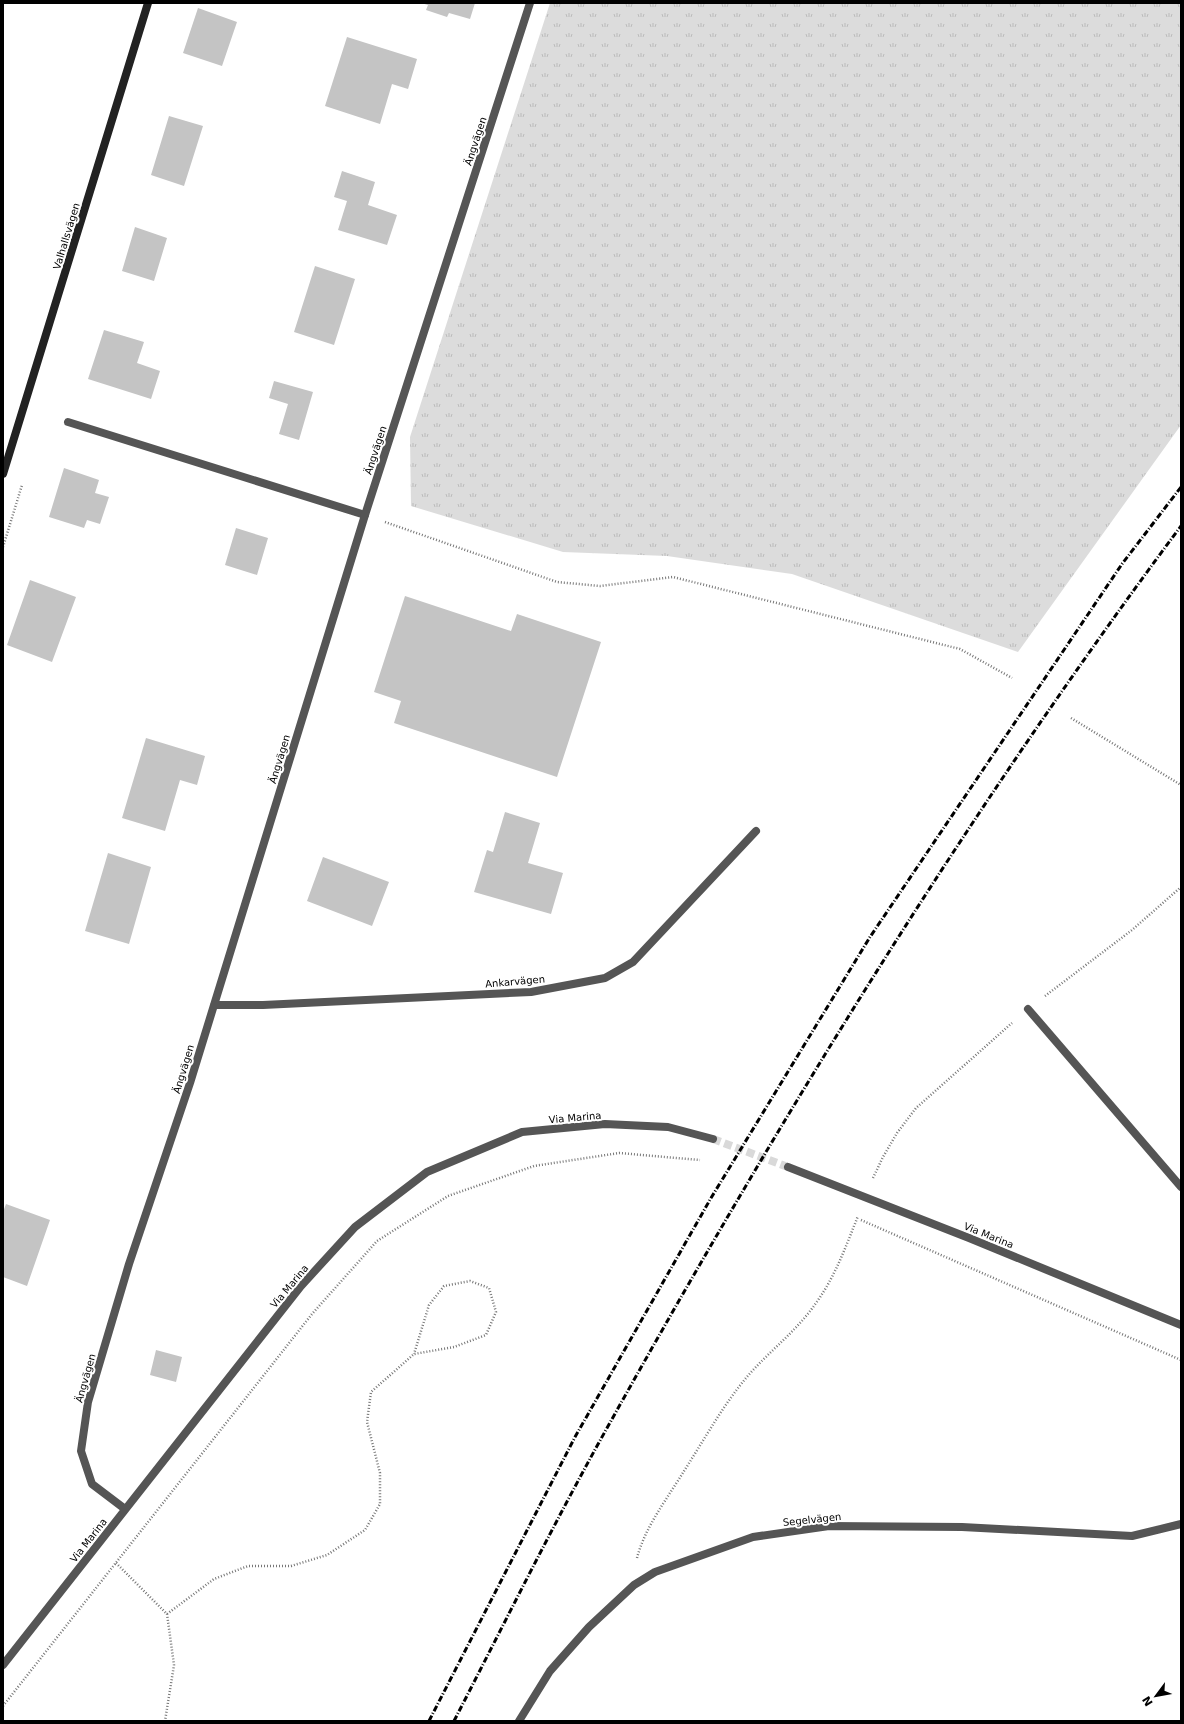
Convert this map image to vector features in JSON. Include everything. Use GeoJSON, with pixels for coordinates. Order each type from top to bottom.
{"type":"FeatureCollection","features":[{"type":"Feature","properties":{"kind":"street","name":"Valhallsvägen"},"geometry":{"type":"LineString","coordinates":[[3,474],[148,3]]}},
{"type":"Feature","properties":{"kind":"street","name":"Ängvägen"},"geometry":{"type":"LineString","coordinates":[[125,1509],[92,1484],[81,1452],[88,1402],[129,1264],[190,1083],[365,515],[530,3]]}},
{"type":"Feature","properties":{"kind":"street"},"geometry":{"type":"LineString","coordinates":[[68,422],[365,515]]}},
{"type":"Feature","properties":{"kind":"street","name":"Ankarvägen"},"geometry":{"type":"LineString","coordinates":[[214,1005],[263,1005],[531,992],[605,978],[633,962],[756,831]]}},
{"type":"Feature","properties":{"kind":"street"},"geometry":{"type":"LineString","coordinates":[[1028,1009],[1181,1188]]}},
{"type":"Feature","properties":{"kind":"street","name":"Via Marina"},"geometry":{"type":"LineString","coordinates":[[3,1665],[301,1286],[355,1227],[427,1172],[522,1132],[605,1124],[668,1127],[713,1139]]}},
{"type":"Feature","properties":{"kind":"street","name":"Via Marina"},"geometry":{"type":"LineString","coordinates":[[788,1167],[954,1232],[1181,1325]]}},
{"type":"Feature","properties":{"kind":"street","name":"Segelvägen"},"geometry":{"type":"LineString","coordinates":[[519,1721],[550,1671],[589,1627],[634,1585],[655,1572],[753,1536],[829,1526],[962,1527],[1132,1536],[1181,1524]]}},
{"type":"Feature","properties":{"kind":"path"},"geometry":{"type":"LineString","coordinates":[[365,515],[557,582],[600,586],[673,577],[960,649],[1012,678]]}},
{"type":"Feature","properties":{"kind":"path"},"geometry":{"type":"LineString","coordinates":[[1071,718],[1181,785]]}},
{"type":"Feature","properties":{"kind":"path"},"geometry":{"type":"LineString","coordinates":[[897,1133],[916,1108],[1028,1009],[1132,930],[1181,887]]}},
{"type":"Feature","properties":{"kind":"path"},"geometry":{"type":"LineString","coordinates":[[3,1706],[312,1314],[377,1241],[448,1196],[534,1166],[619,1153],[700,1160]]}},
{"type":"Feature","properties":{"kind":"path"},"geometry":{"type":"LineString","coordinates":[[856,1218],[1181,1360]]}},
{"type":"Feature","properties":{"kind":"path"},"geometry":{"type":"LineString","coordinates":[[634,1585],[635,1565],[641,1544],[657,1514],[722,1410],[746,1378],[796,1328],[816,1303],[832,1278],[850,1236]]}},
{"type":"Feature","properties":{"kind":"path"},"geometry":{"type":"LineString","coordinates":[[167,1614],[214,1579],[248,1566],[291,1566],[327,1556],[365,1530],[380,1504],[380,1473],[367,1422],[371,1392],[414,1354],[429,1305],[444,1286],[470,1281],[489,1288],[496,1312],[486,1335],[454,1347],[414,1354]]}},
{"type":"Feature","properties":{"kind":"path"},"geometry":{"type":"LineString","coordinates":[[116,1563],[167,1614],[174,1665],[165,1721]]}},
{"type":"Feature","properties":{"kind":"green space"},"geometry":{"type":"Polygon","coordinates":[[[550,3],[1181,3],[1181,425],[1018,652],[792,574],[667,556],[563,552],[411,506],[410,437],[550,3]]]}},
{"type":"Feature","properties":{"kind":"building"},"geometry":{"type":"Polygon","coordinates":[[[421,3],[475,3],[470,19],[449,13],[447,17],[426,10],[428,5],[421,3]]]}},
{"type":"Feature","properties":{"kind":"building"},"geometry":{"type":"Polygon","coordinates":[[[198,8],[237,22],[222,66],[183,53],[198,8]]]}},
{"type":"Feature","properties":{"kind":"building"},"geometry":{"type":"Polygon","coordinates":[[[347,37],[417,59],[408,89],[392,84],[380,124],[325,106],[347,37]]]}},
{"type":"Feature","properties":{"kind":"building"},"geometry":{"type":"Polygon","coordinates":[[[169,116],[203,126],[184,186],[151,175],[169,116]]]}},
{"type":"Feature","properties":{"kind":"building"},"geometry":{"type":"Polygon","coordinates":[[[342,171],[375,182],[368,205],[397,215],[387,245],[338,230],[347,201],[334,197],[342,171]]]}},
{"type":"Feature","properties":{"kind":"building"},"geometry":{"type":"Polygon","coordinates":[[[135,227],[167,238],[154,281],[122,271],[135,227]]]}},
{"type":"Feature","properties":{"kind":"building"},"geometry":{"type":"Polygon","coordinates":[[[315,266],[355,279],[334,345],[294,332],[315,266]]]}},
{"type":"Feature","properties":{"kind":"building"},"geometry":{"type":"Polygon","coordinates":[[[104,330],[144,342],[137,363],[160,371],[151,399],[88,379],[104,330]]]}},
{"type":"Feature","properties":{"kind":"building"},"geometry":{"type":"Polygon","coordinates":[[[274,381],[313,392],[299,440],[279,434],[288,404],[269,398],[274,381]]]}},
{"type":"Feature","properties":{"kind":"building"},"geometry":{"type":"Polygon","coordinates":[[[64,468],[99,480],[95,493],[109,497],[100,524],[87,520],[84,528],[49,517],[64,468]]]}},
{"type":"Feature","properties":{"kind":"building"},"geometry":{"type":"Polygon","coordinates":[[[236,528],[268,538],[257,575],[225,565],[236,528]]]}},
{"type":"Feature","properties":{"kind":"building"},"geometry":{"type":"Polygon","coordinates":[[[30,580],[76,597],[52,662],[7,645],[30,580]]]}},
{"type":"Feature","properties":{"kind":"building"},"geometry":{"type":"Polygon","coordinates":[[[405,596],[511,631],[517,614],[601,642],[557,777],[394,723],[401,701],[374,692],[405,596]]]}},
{"type":"Feature","properties":{"kind":"building"},"geometry":{"type":"Polygon","coordinates":[[[146,738],[205,756],[197,785],[180,780],[165,831],[122,818],[146,738]]]}},
{"type":"Feature","properties":{"kind":"building"},"geometry":{"type":"Polygon","coordinates":[[[505,812],[540,823],[528,863],[563,873],[551,914],[474,892],[487,850],[493,852],[505,812]]]}},
{"type":"Feature","properties":{"kind":"building"},"geometry":{"type":"Polygon","coordinates":[[[108,853],[151,867],[129,944],[85,931],[108,853]]]}},
{"type":"Feature","properties":{"kind":"building"},"geometry":{"type":"Polygon","coordinates":[[[323,857],[389,882],[372,926],[307,901],[323,857]]]}},
{"type":"Feature","properties":{"kind":"building"},"geometry":{"type":"Polygon","coordinates":[[[6,1204],[50,1220],[27,1286],[3,1277],[3,1212],[6,1204]]]}},
{"type":"Feature","properties":{"kind":"building"},"geometry":{"type":"Polygon","coordinates":[[[156,1350],[182,1357],[176,1382],[150,1375],[156,1350]]]}},
{"type":"Feature","properties":{"kind":"tunnel"},"geometry":{"type":"LineString","coordinates":[[713,1139],[788,1167]]}},
{"type":"Feature","properties":{"kind":"railway"},"geometry":{"type":"LineString","coordinates":[[429,1721],[575,1437],[711,1198],[870,937],[1122,564],[1181,487]]}},
{"type":"Feature","properties":{"kind":"railway"},"geometry":{"type":"LineString","coordinates":[[454,1721],[578,1480],[732,1209],[802,1092],[947,861],[1101,636],[1181,526]]}}]}
